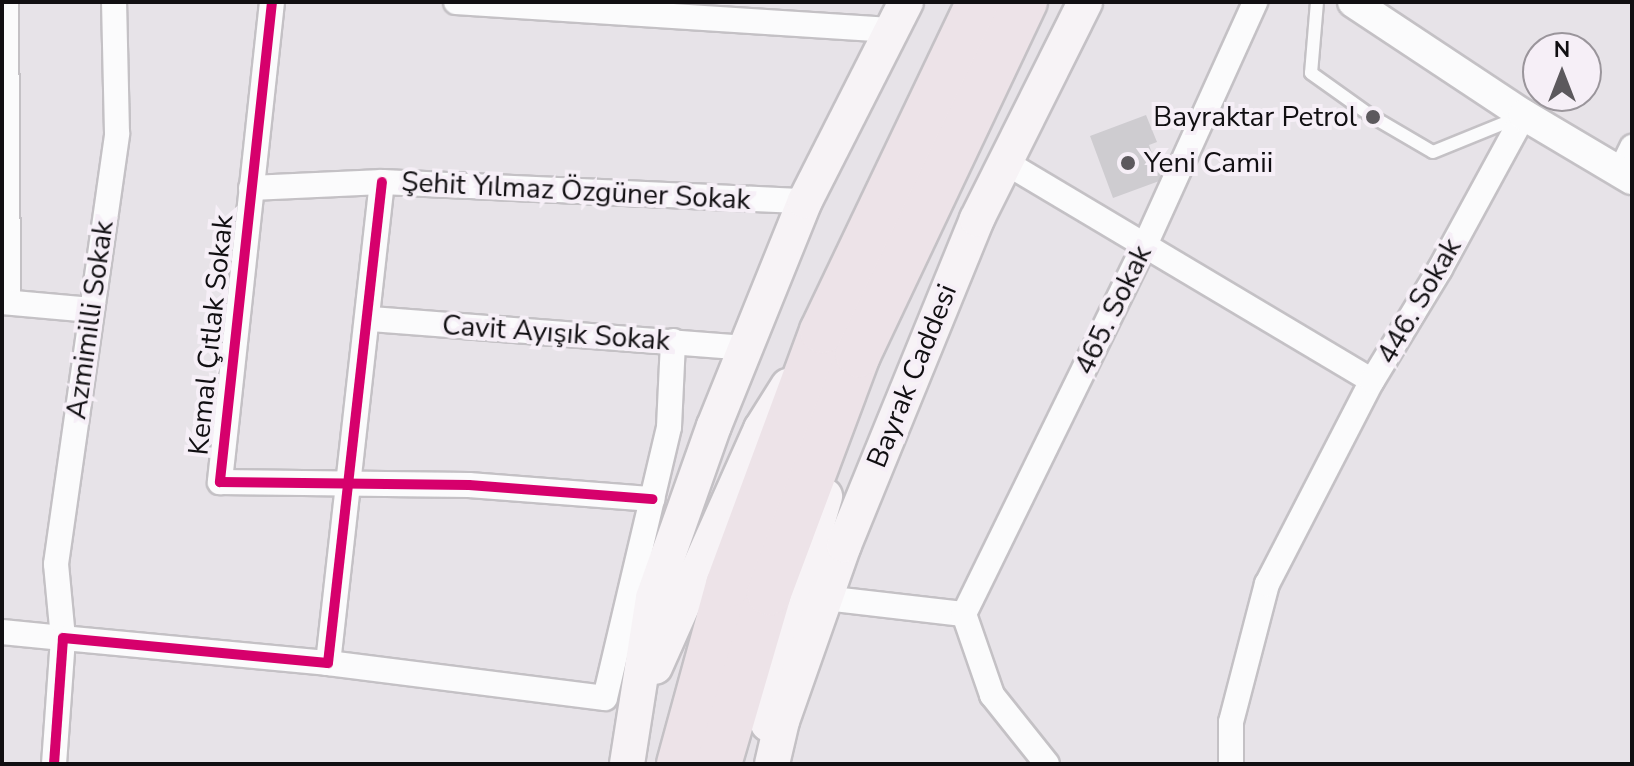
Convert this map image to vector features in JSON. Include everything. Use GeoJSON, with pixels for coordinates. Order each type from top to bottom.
{"type":"FeatureCollection","features":[{"type":"Feature","properties":{"kind":"highway"},"geometry":{"type":"LineString","coordinates":[[719,764],[711,714],[728,585],[842,339],[979,2]]}},
{"type":"Feature","properties":{"kind":"highway"},"geometry":{"type":"LineString","coordinates":[[842,339],[1025,2]]}},
{"type":"Feature","properties":{"kind":"highway"},"geometry":{"type":"LineString","coordinates":[[679,764],[711,714]]}},
{"type":"Feature","properties":{"kind":"main road","name":"Bayrak Caddesi"},"geometry":{"type":"LineString","coordinates":[[770,764],[825,598],[977,219],[1085,2]]}},
{"type":"Feature","properties":{"kind":"main road"},"geometry":{"type":"LineString","coordinates":[[627,764],[653,598],[743,348],[805,201],[898,16]]}},
{"type":"Feature","properties":{"kind":"main road"},"geometry":{"type":"LineString","coordinates":[[639,701],[761,429],[842,339]]}},
{"type":"Feature","properties":{"kind":"main road"},"geometry":{"type":"LineString","coordinates":[[770,764],[769,688],[842,435],[842,339]]}},
{"type":"Feature","properties":{"kind":"street"},"geometry":{"type":"LineString","coordinates":[[6,2],[5,302],[91,310]]}},
{"type":"Feature","properties":{"kind":"street","name":"Azmimilli Sokak"},"geometry":{"type":"LineString","coordinates":[[54,764],[63,638],[56,564],[117,133],[114,2]]}},
{"type":"Feature","properties":{"kind":"street","name":"Kemal Çıtlak Sokak"},"geometry":{"type":"LineString","coordinates":[[272,2],[220,482],[469,485],[652,499]]}},
{"type":"Feature","properties":{"kind":"street"},"geometry":{"type":"LineString","coordinates":[[456,2],[898,16]]}},
{"type":"Feature","properties":{"kind":"street","name":"465. Sokak"},"geometry":{"type":"LineString","coordinates":[[964,614],[1145,245],[1255,2]]}},
{"type":"Feature","properties":{"kind":"street"},"geometry":{"type":"LineString","coordinates":[[1353,2],[1524,115],[1628,166]]}},
{"type":"Feature","properties":{"kind":"street","name":"446. Sokak"},"geometry":{"type":"LineString","coordinates":[[1005,162],[1372,381],[1440,269],[1524,115]]}},
{"type":"Feature","properties":{"kind":"street"},"geometry":{"type":"LineString","coordinates":[[328,663],[370,319],[382,182]]}},
{"type":"Feature","properties":{"kind":"street","name":"Şehit Yılmaz Özgüner Sokak"},"geometry":{"type":"LineString","coordinates":[[251,188],[382,182],[805,201]]}},
{"type":"Feature","properties":{"kind":"street","name":"Cavit Ayışık Sokak"},"geometry":{"type":"LineString","coordinates":[[370,319],[743,348]]}},
{"type":"Feature","properties":{"kind":"street"},"geometry":{"type":"LineString","coordinates":[[2,632],[328,663],[605,698],[669,427],[673,341]]}},
{"type":"Feature","properties":{"kind":"street"},"geometry":{"type":"LineString","coordinates":[[1231,764],[1231,722],[1267,584],[1372,381]]}},
{"type":"Feature","properties":{"kind":"street"},"geometry":{"type":"LineString","coordinates":[[825,598],[964,614],[992,695],[1047,764]]}},
{"type":"Feature","properties":{"kind":"lane"},"geometry":{"type":"LineString","coordinates":[[1317,2],[1311,73],[1373,117],[1433,152],[1524,115]]}},
{"type":"Feature","properties":{"kind":"building","name":"Yeni Camii"},"geometry":{"type":"Polygon","coordinates":[[[1146,115],[1157,142],[1149,145],[1162,180],[1113,198],[1090,136],[1146,115]]]}},
{"type":"Feature","properties":{"kind":"cycle path"},"geometry":{"type":"LineString","coordinates":[[272,2],[220,482],[469,485],[652,499]]}},
{"type":"Feature","properties":{"kind":"cycle path"},"geometry":{"type":"LineString","coordinates":[[54,764],[63,638],[328,663],[382,182]]}},
{"type":"Feature","properties":{"kind":"place","name":"Bayraktar Petrol"},"geometry":{"type":"Point","coordinates":[1373,117]}},
{"type":"Feature","properties":{"kind":"place","name":"Yeni Camii"},"geometry":{"type":"Point","coordinates":[1128,163]}}]}
